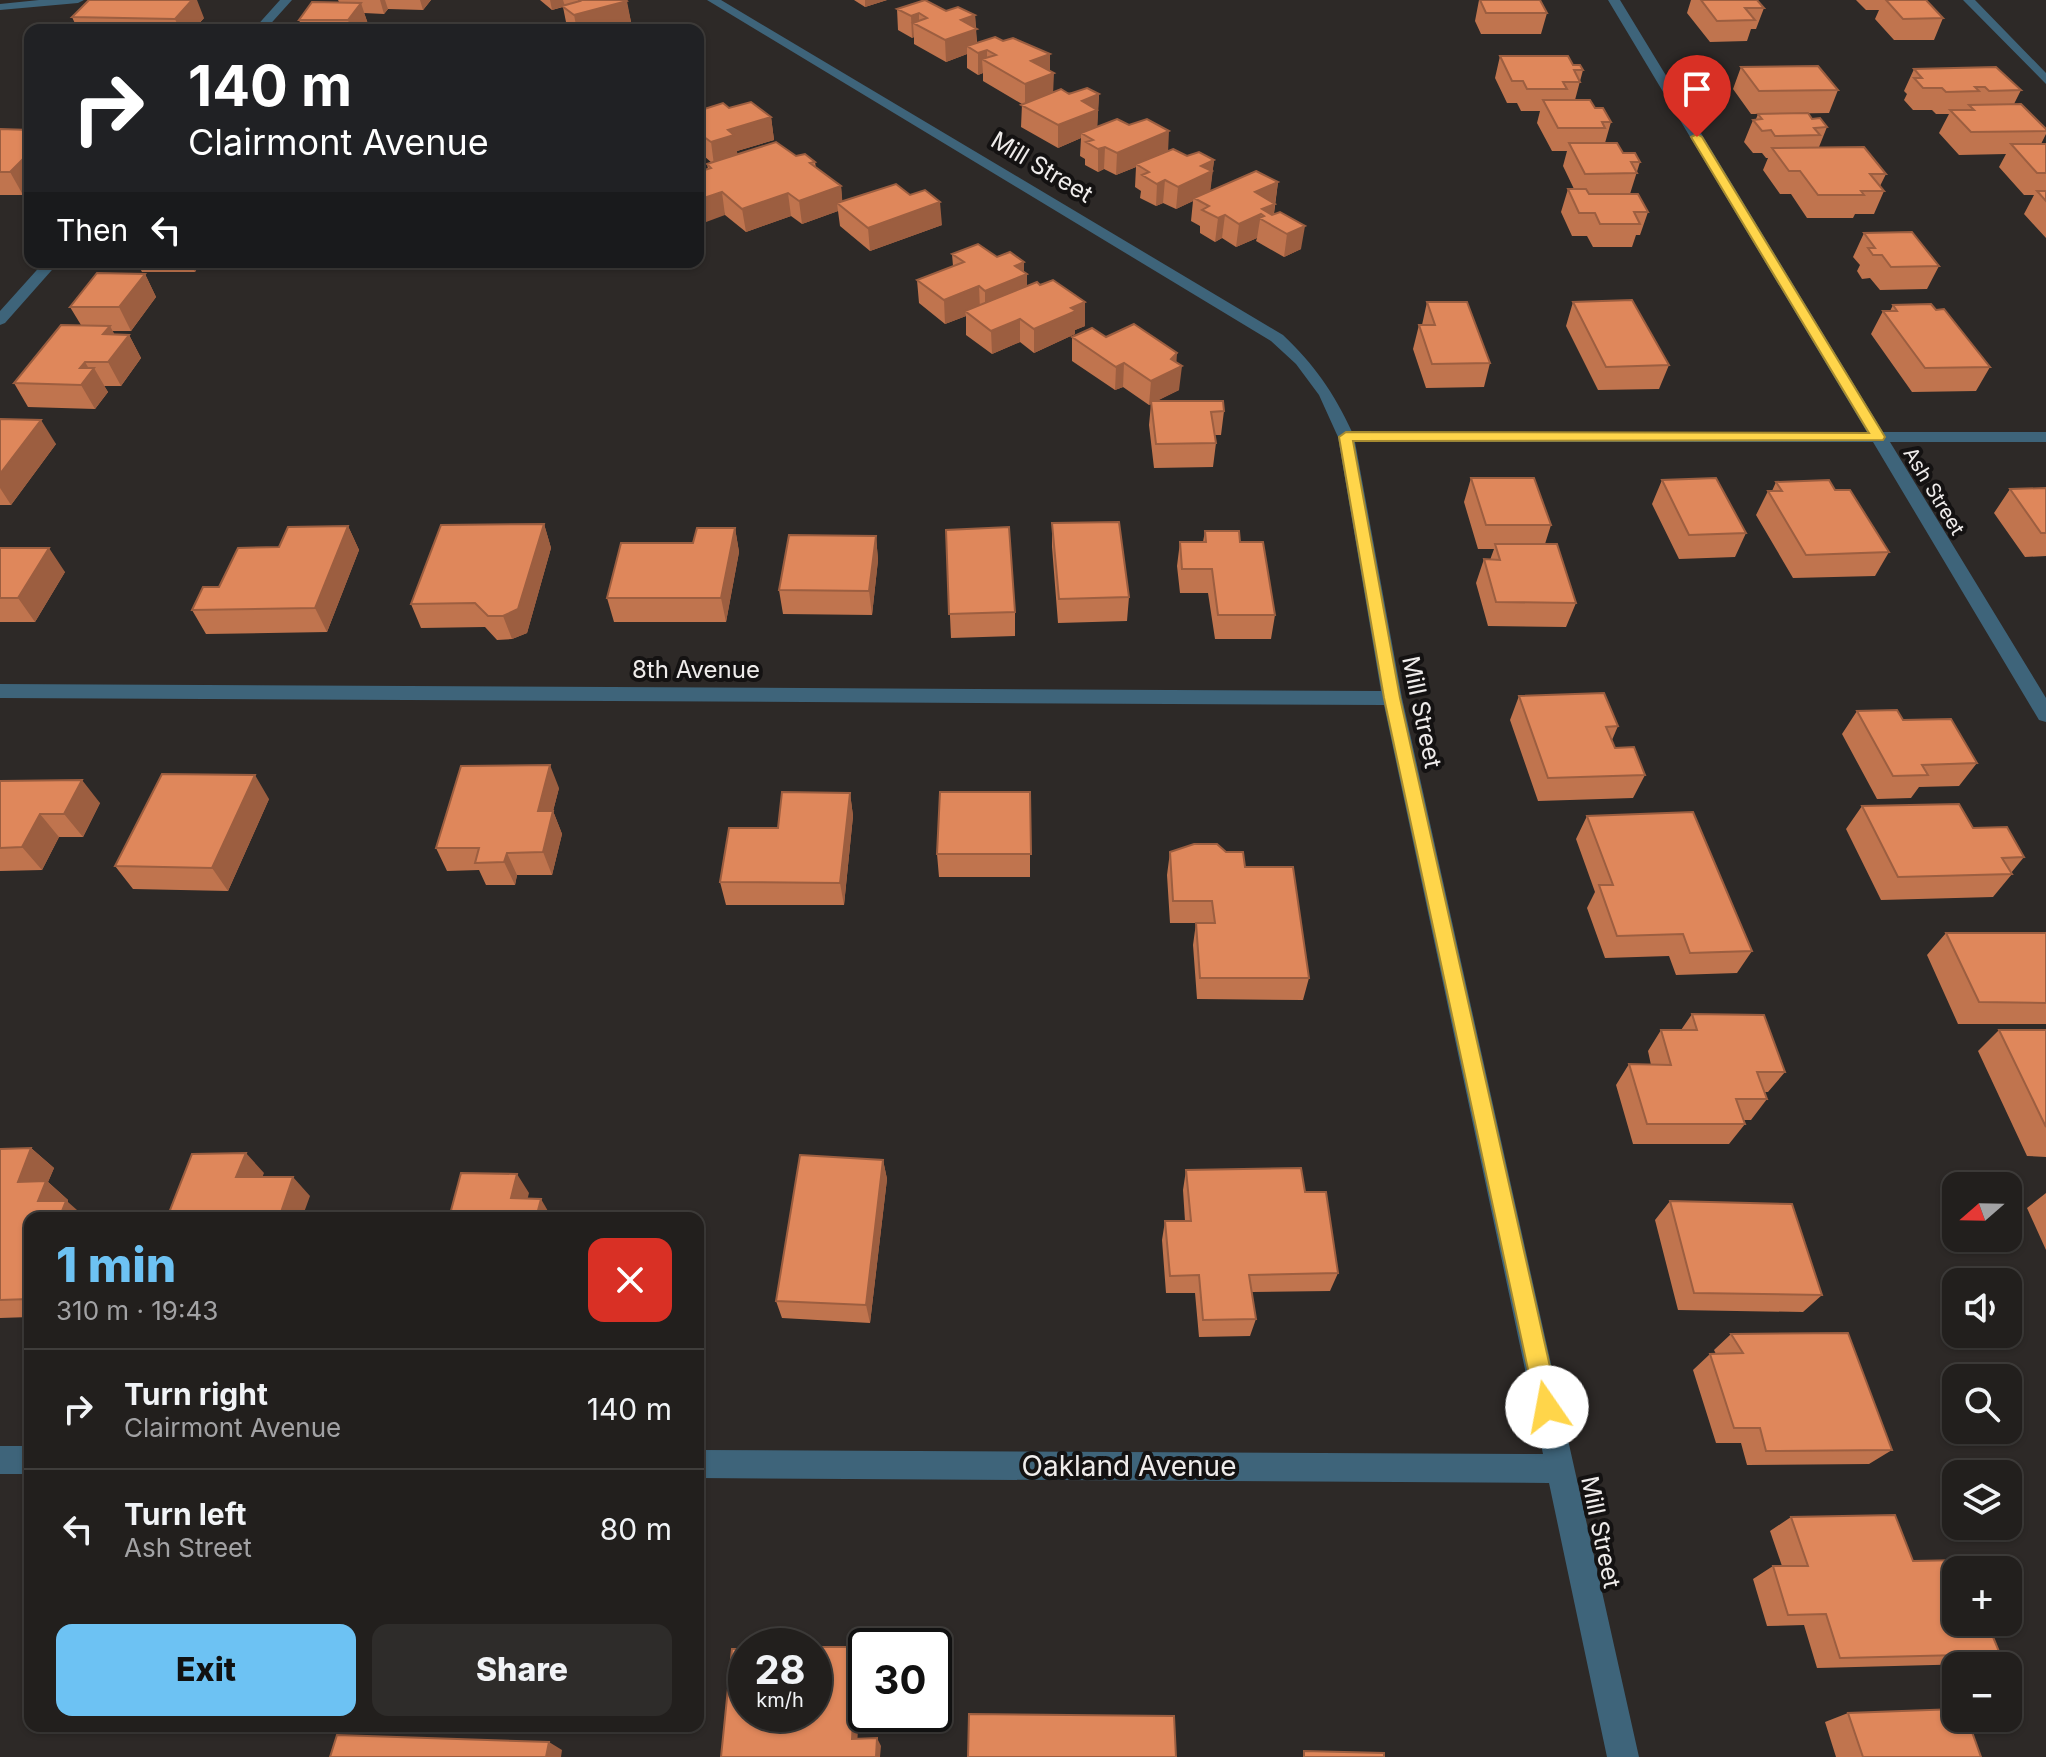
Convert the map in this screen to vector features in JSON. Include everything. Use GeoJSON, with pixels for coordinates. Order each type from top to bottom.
{"type":"FeatureCollection","features":[{"type":"Feature","properties":{"kind":"street"},"geometry":{"type":"LineString","coordinates":[[0,7],[78,0]]}},
{"type":"Feature","properties":{"kind":"street"},"geometry":{"type":"LineString","coordinates":[[264,24],[286,0]]}},
{"type":"Feature","properties":{"kind":"street","name":"Mill Street"},"geometry":{"type":"LineString","coordinates":[[713,0],[1277,338],[1302,361],[1327,395],[1346,437],[1392,698],[1623,1757]]}},
{"type":"Feature","properties":{"kind":"street","name":"Ash Street"},"geometry":{"type":"LineString","coordinates":[[1614,0],[2046,715]]}},
{"type":"Feature","properties":{"kind":"street"},"geometry":{"type":"LineString","coordinates":[[1969,0],[2046,80]]}},
{"type":"Feature","properties":{"kind":"street"},"geometry":{"type":"LineString","coordinates":[[0,320],[47,268]]}},
{"type":"Feature","properties":{"kind":"street"},"geometry":{"type":"LineString","coordinates":[[1346,437],[2046,437]]}},
{"type":"Feature","properties":{"kind":"street","name":"8th Avenue"},"geometry":{"type":"LineString","coordinates":[[0,691],[1392,698]]}},
{"type":"Feature","properties":{"kind":"street"},"geometry":{"type":"LineString","coordinates":[[0,1460],[24,1460]]}},
{"type":"Feature","properties":{"kind":"street","name":"Oakland Avenue"},"geometry":{"type":"LineString","coordinates":[[704,1464],[1561,1469]]}},
{"type":"Feature","properties":{"kind":"building"},"geometry":{"type":"Polygon","coordinates":[[[89,0],[192,0],[175,19],[72,17],[89,0]]]}},
{"type":"Feature","properties":{"kind":"building"},"geometry":{"type":"Polygon","coordinates":[[[579,0],[627,1],[574,15],[562,6],[579,0]]]}},
{"type":"Feature","properties":{"kind":"building"},"geometry":{"type":"Polygon","coordinates":[[[925,0],[946,11],[958,7],[975,15],[961,20],[977,29],[945,40],[913,23],[927,18],[919,13],[911,16],[897,9],[925,0]]]}},
{"type":"Feature","properties":{"kind":"building"},"geometry":{"type":"Polygon","coordinates":[[[1480,0],[1540,0],[1547,13],[1486,13],[1480,0]]]}},
{"type":"Feature","properties":{"kind":"building"},"geometry":{"type":"Polygon","coordinates":[[[1701,0],[1757,0],[1764,8],[1745,8],[1755,20],[1717,21],[1701,0]]]}},
{"type":"Feature","properties":{"kind":"building"},"geometry":{"type":"Polygon","coordinates":[[[1886,0],[1926,0],[1943,18],[1903,19],[1886,0]]]}},
{"type":"Feature","properties":{"kind":"building"},"geometry":{"type":"Polygon","coordinates":[[[312,2],[361,3],[348,20],[299,20],[312,2]]]}},
{"type":"Feature","properties":{"kind":"building"},"geometry":{"type":"Polygon","coordinates":[[[995,37],[1003,41],[1013,38],[1050,54],[1031,61],[1054,73],[1025,84],[982,59],[996,55],[987,50],[978,53],[967,46],[995,37]]]}},
{"type":"Feature","properties":{"kind":"building"},"geometry":{"type":"Polygon","coordinates":[[[1500,56],[1568,56],[1573,65],[1580,65],[1583,70],[1574,70],[1580,82],[1563,82],[1567,89],[1527,89],[1523,81],[1512,81],[1500,56]]]}},
{"type":"Feature","properties":{"kind":"building"},"geometry":{"type":"Polygon","coordinates":[[[1818,66],[1838,90],[1759,91],[1741,67],[1818,66]]]}},
{"type":"Feature","properties":{"kind":"building"},"geometry":{"type":"Polygon","coordinates":[[[1996,67],[2021,90],[1989,91],[1985,87],[1975,87],[1979,91],[1946,92],[1942,88],[1923,88],[1914,78],[1922,78],[1914,69],[1996,67]]]}},
{"type":"Feature","properties":{"kind":"building"},"geometry":{"type":"Polygon","coordinates":[[[1087,88],[1099,94],[1082,101],[1097,110],[1058,125],[1021,105],[1061,89],[1069,94],[1087,88]]]}},
{"type":"Feature","properties":{"kind":"building"},"geometry":{"type":"Polygon","coordinates":[[[1543,100],[1590,100],[1595,108],[1603,108],[1611,122],[1602,122],[1605,128],[1558,128],[1543,100]]]}},
{"type":"Feature","properties":{"kind":"building"},"geometry":{"type":"Polygon","coordinates":[[[751,102],[771,117],[728,130],[734,135],[711,142],[704,137],[704,109],[723,103],[729,108],[751,102]]]}},
{"type":"Feature","properties":{"kind":"building"},"geometry":{"type":"Polygon","coordinates":[[[2021,104],[2046,131],[1971,132],[1950,110],[1974,110],[1969,105],[2021,104]]]}},
{"type":"Feature","properties":{"kind":"building"},"geometry":{"type":"Polygon","coordinates":[[[1808,113],[1812,119],[1820,118],[1827,127],[1814,128],[1820,135],[1775,136],[1771,130],[1762,131],[1753,120],[1762,119],[1758,114],[1808,113]]]}},
{"type":"Feature","properties":{"kind":"building"},"geometry":{"type":"Polygon","coordinates":[[[1117,119],[1129,125],[1147,119],[1169,131],[1117,153],[1105,147],[1098,149],[1086,142],[1093,140],[1081,133],[1117,119]]]}},
{"type":"Feature","properties":{"kind":"building"},"geometry":{"type":"Polygon","coordinates":[[[0,129],[24,130],[24,158],[10,172],[0,172],[0,129]]]}},
{"type":"Feature","properties":{"kind":"building"},"geometry":{"type":"Polygon","coordinates":[[[776,142],[796,156],[805,154],[815,162],[810,163],[841,186],[799,201],[788,193],[742,209],[722,192],[704,198],[704,170],[711,168],[707,164],[776,142]]]}},
{"type":"Feature","properties":{"kind":"building"},"geometry":{"type":"Polygon","coordinates":[[[1569,143],[1617,143],[1623,153],[1635,153],[1640,162],[1631,162],[1637,173],[1585,174],[1569,143]]]}},
{"type":"Feature","properties":{"kind":"building"},"geometry":{"type":"Polygon","coordinates":[[[2011,144],[2046,144],[2046,173],[2037,173],[2011,144]]]}},
{"type":"Feature","properties":{"kind":"building"},"geometry":{"type":"Polygon","coordinates":[[[1864,147],[1886,174],[1870,174],[1884,191],[1861,191],[1864,195],[1818,195],[1800,171],[1789,171],[1772,148],[1864,147]]]}},
{"type":"Feature","properties":{"kind":"building"},"geometry":{"type":"Polygon","coordinates":[[[1173,149],[1187,156],[1199,152],[1214,160],[1201,166],[1212,171],[1178,187],[1165,180],[1157,184],[1142,175],[1149,172],[1136,164],[1173,149]]]}},
{"type":"Feature","properties":{"kind":"building"},"geometry":{"type":"Polygon","coordinates":[[[1256,171],[1278,182],[1255,192],[1275,204],[1262,209],[1272,215],[1280,212],[1305,226],[1287,234],[1259,218],[1264,216],[1261,214],[1239,224],[1225,215],[1218,218],[1202,210],[1209,206],[1194,198],[1256,171]]]}},
{"type":"Feature","properties":{"kind":"building"},"geometry":{"type":"Polygon","coordinates":[[[896,184],[910,195],[925,190],[940,202],[868,228],[837,203],[896,184]]]}},
{"type":"Feature","properties":{"kind":"building"},"geometry":{"type":"Polygon","coordinates":[[[1568,189],[1586,189],[1589,194],[1638,194],[1648,212],[1634,212],[1640,224],[1600,224],[1595,213],[1579,213],[1568,189]]]}},
{"type":"Feature","properties":{"kind":"building"},"geometry":{"type":"Polygon","coordinates":[[[2037,191],[2046,191],[2046,201],[2037,191]]]}},
{"type":"Feature","properties":{"kind":"building"},"geometry":{"type":"Polygon","coordinates":[[[1912,232],[1939,266],[1891,267],[1882,255],[1873,255],[1868,248],[1875,248],[1864,233],[1912,232]]]}},
{"type":"Feature","properties":{"kind":"building"},"geometry":{"type":"Polygon","coordinates":[[[978,244],[997,257],[1010,252],[1024,262],[1015,266],[1027,274],[985,291],[979,286],[944,300],[917,280],[964,262],[952,254],[978,244]]]}},
{"type":"Feature","properties":{"kind":"building"},"geometry":{"type":"Polygon","coordinates":[[[97,273],[145,274],[119,307],[70,307],[97,273]]]}},
{"type":"Feature","properties":{"kind":"building"},"geometry":{"type":"Polygon","coordinates":[[[1053,280],[1085,302],[1071,308],[1076,311],[1034,329],[1020,319],[991,331],[965,311],[1037,282],[1040,285],[1053,280]]]}},
{"type":"Feature","properties":{"kind":"building"},"geometry":{"type":"Polygon","coordinates":[[[1632,300],[1669,365],[1606,367],[1573,302],[1632,300]]]}},
{"type":"Feature","properties":{"kind":"building"},"geometry":{"type":"Polygon","coordinates":[[[1427,302],[1467,302],[1490,363],[1432,364],[1419,325],[1435,325],[1427,302]]]}},
{"type":"Feature","properties":{"kind":"building"},"geometry":{"type":"Polygon","coordinates":[[[1931,304],[1936,310],[1944,309],[1990,367],[1925,368],[1883,311],[1897,311],[1893,305],[1931,304]]]}},
{"type":"Feature","properties":{"kind":"building"},"geometry":{"type":"Polygon","coordinates":[[[1134,324],[1177,353],[1171,359],[1182,366],[1151,381],[1124,363],[1116,367],[1072,337],[1092,328],[1106,337],[1134,324]]]}},
{"type":"Feature","properties":{"kind":"building"},"geometry":{"type":"Polygon","coordinates":[[[61,325],[110,326],[103,334],[129,335],[108,362],[85,362],[80,368],[94,368],[81,385],[14,383],[61,325]]]}},
{"type":"Feature","properties":{"kind":"building"},"geometry":{"type":"Polygon","coordinates":[[[1151,401],[1223,401],[1224,411],[1211,412],[1216,443],[1156,444],[1151,401]]]}},
{"type":"Feature","properties":{"kind":"building"},"geometry":{"type":"Polygon","coordinates":[[[0,419],[41,420],[0,474],[0,419]]]}},
{"type":"Feature","properties":{"kind":"building"},"geometry":{"type":"Polygon","coordinates":[[[1471,478],[1534,478],[1551,525],[1486,525],[1471,478]]]}},
{"type":"Feature","properties":{"kind":"building"},"geometry":{"type":"Polygon","coordinates":[[[1716,478],[1746,533],[1689,535],[1662,480],[1716,478]]]}},
{"type":"Feature","properties":{"kind":"building"},"geometry":{"type":"Polygon","coordinates":[[[1829,480],[1835,490],[1850,490],[1889,552],[1806,555],[1768,491],[1782,491],[1776,482],[1829,480]]]}},
{"type":"Feature","properties":{"kind":"building"},"geometry":{"type":"Polygon","coordinates":[[[2046,488],[2046,533],[2041,533],[2010,489],[2046,488]]]}},
{"type":"Feature","properties":{"kind":"building"},"geometry":{"type":"Polygon","coordinates":[[[1119,522],[1129,597],[1059,599],[1052,523],[1119,522]]]}},
{"type":"Feature","properties":{"kind":"building"},"geometry":{"type":"Polygon","coordinates":[[[544,524],[518,609],[503,616],[488,616],[475,603],[411,604],[441,525],[544,524]]]}},
{"type":"Feature","properties":{"kind":"building"},"geometry":{"type":"Polygon","coordinates":[[[348,526],[315,608],[192,610],[203,587],[219,587],[238,548],[279,547],[288,527],[348,526]]]}},
{"type":"Feature","properties":{"kind":"building"},"geometry":{"type":"Polygon","coordinates":[[[1009,527],[1015,612],[949,614],[946,530],[1009,527]]]}},
{"type":"Feature","properties":{"kind":"building"},"geometry":{"type":"Polygon","coordinates":[[[697,528],[735,528],[721,598],[607,598],[621,543],[693,543],[697,528]]]}},
{"type":"Feature","properties":{"kind":"building"},"geometry":{"type":"Polygon","coordinates":[[[1205,531],[1239,531],[1240,542],[1263,542],[1275,615],[1218,615],[1212,569],[1182,569],[1180,542],[1206,542],[1205,531]]]}},
{"type":"Feature","properties":{"kind":"building"},"geometry":{"type":"Polygon","coordinates":[[[789,535],[876,536],[869,591],[779,590],[789,535]]]}},
{"type":"Feature","properties":{"kind":"building"},"geometry":{"type":"Polygon","coordinates":[[[1495,544],[1557,544],[1576,603],[1496,602],[1484,559],[1500,560],[1495,544]]]}},
{"type":"Feature","properties":{"kind":"building"},"geometry":{"type":"Polygon","coordinates":[[[0,548],[49,548],[18,598],[0,598],[0,548]]]}},
{"type":"Feature","properties":{"kind":"building"},"geometry":{"type":"Polygon","coordinates":[[[1604,693],[1618,726],[1606,727],[1615,748],[1634,747],[1645,775],[1548,778],[1519,696],[1604,693]]]}},
{"type":"Feature","properties":{"kind":"building"},"geometry":{"type":"Polygon","coordinates":[[[1897,710],[1903,720],[1951,719],[1977,763],[1922,765],[1928,775],[1893,776],[1857,711],[1897,710]]]}},
{"type":"Feature","properties":{"kind":"building"},"geometry":{"type":"Polygon","coordinates":[[[550,765],[538,811],[553,811],[543,852],[507,853],[504,862],[475,863],[479,848],[436,848],[461,766],[550,765]]]}},
{"type":"Feature","properties":{"kind":"building"},"geometry":{"type":"Polygon","coordinates":[[[162,774],[255,775],[212,868],[115,866],[162,774]]]}},
{"type":"Feature","properties":{"kind":"building"},"geometry":{"type":"Polygon","coordinates":[[[82,780],[64,814],[40,814],[22,847],[0,848],[0,781],[82,780]]]}},
{"type":"Feature","properties":{"kind":"building"},"geometry":{"type":"Polygon","coordinates":[[[782,792],[850,793],[840,883],[720,882],[729,828],[778,828],[782,792]]]}},
{"type":"Feature","properties":{"kind":"building"},"geometry":{"type":"Polygon","coordinates":[[[940,792],[1030,792],[1031,854],[937,854],[940,792]]]}},
{"type":"Feature","properties":{"kind":"building"},"geometry":{"type":"Polygon","coordinates":[[[1959,804],[1973,828],[2007,827],[2024,857],[2002,858],[2012,874],[1898,877],[1862,806],[1959,804]]]}},
{"type":"Feature","properties":{"kind":"building"},"geometry":{"type":"Polygon","coordinates":[[[1693,812],[1752,951],[1690,953],[1683,934],[1617,936],[1599,885],[1613,885],[1587,816],[1693,812]]]}},
{"type":"Feature","properties":{"kind":"building"},"geometry":{"type":"Polygon","coordinates":[[[1194,844],[1217,844],[1226,852],[1243,852],[1245,867],[1293,867],[1309,978],[1200,978],[1196,923],[1215,923],[1212,901],[1173,901],[1170,852],[1194,844]]]}},
{"type":"Feature","properties":{"kind":"building"},"geometry":{"type":"Polygon","coordinates":[[[1946,933],[2046,933],[2046,1003],[1979,1002],[1946,933]]]}},
{"type":"Feature","properties":{"kind":"building"},"geometry":{"type":"Polygon","coordinates":[[[1692,1014],[1764,1015],[1785,1072],[1757,1072],[1767,1099],[1736,1099],[1745,1124],[1647,1124],[1629,1064],[1671,1065],[1661,1030],[1697,1030],[1692,1014]]]}},
{"type":"Feature","properties":{"kind":"building"},"geometry":{"type":"Polygon","coordinates":[[[1999,1030],[2046,1030],[2046,1127],[1999,1030]]]}},
{"type":"Feature","properties":{"kind":"building"},"geometry":{"type":"Polygon","coordinates":[[[31,1148],[18,1182],[46,1181],[38,1201],[66,1201],[62,1212],[24,1212],[24,1299],[0,1300],[0,1149],[31,1148]]]}},
{"type":"Feature","properties":{"kind":"building"},"geometry":{"type":"Polygon","coordinates":[[[246,1153],[236,1177],[293,1177],[281,1212],[169,1212],[192,1154],[246,1153]]]}},
{"type":"Feature","properties":{"kind":"building"},"geometry":{"type":"Polygon","coordinates":[[[800,1155],[883,1160],[866,1305],[776,1301],[800,1155]]]}},
{"type":"Feature","properties":{"kind":"building"},"geometry":{"type":"Polygon","coordinates":[[[1301,1168],[1305,1192],[1326,1192],[1338,1273],[1249,1275],[1256,1319],[1203,1320],[1199,1275],[1170,1276],[1165,1221],[1191,1221],[1186,1170],[1301,1168]]]}},
{"type":"Feature","properties":{"kind":"building"},"geometry":{"type":"Polygon","coordinates":[[[461,1173],[517,1174],[511,1198],[541,1199],[538,1212],[451,1212],[461,1173]]]}},
{"type":"Feature","properties":{"kind":"building"},"geometry":{"type":"Polygon","coordinates":[[[1670,1201],[1792,1204],[1822,1295],[1694,1293],[1670,1201]]]}},
{"type":"Feature","properties":{"kind":"building"},"geometry":{"type":"Polygon","coordinates":[[[1848,1333],[1892,1450],[1766,1451],[1760,1428],[1734,1428],[1710,1354],[1743,1353],[1731,1334],[1848,1333]]]}},
{"type":"Feature","properties":{"kind":"building"},"geometry":{"type":"Polygon","coordinates":[[[1895,1515],[1913,1561],[1942,1560],[1942,1636],[1993,1636],[1999,1652],[1840,1658],[1826,1614],[1788,1615],[1773,1566],[1808,1566],[1791,1517],[1895,1515]]]}},
{"type":"Feature","properties":{"kind":"building"},"geometry":{"type":"Polygon","coordinates":[[[832,1647],[848,1647],[848,1732],[852,1732],[852,1739],[877,1738],[876,1757],[721,1757],[728,1688],[728,1732],[832,1732],[832,1647]]]}},
{"type":"Feature","properties":{"kind":"building"},"geometry":{"type":"Polygon","coordinates":[[[1942,1710],[1942,1732],[1972,1732],[1981,1757],[1863,1757],[1848,1713],[1942,1710]]]}},
{"type":"Feature","properties":{"kind":"building"},"geometry":{"type":"Polygon","coordinates":[[[969,1714],[1174,1716],[1176,1757],[968,1757],[969,1714]]]}},
{"type":"Feature","properties":{"kind":"building"},"geometry":{"type":"Polygon","coordinates":[[[337,1735],[549,1742],[546,1757],[330,1757],[337,1735]]]}},
{"type":"Feature","properties":{"kind":"building"},"geometry":{"type":"Polygon","coordinates":[[[1304,1751],[1384,1753],[1384,1757],[1304,1757],[1304,1751]]]}},
{"type":"Feature","properties":{"kind":"route"},"geometry":{"type":"LineString","coordinates":[[1547,1407],[1392,698],[1346,437],[1878,437],[1697,137]]}}]}
